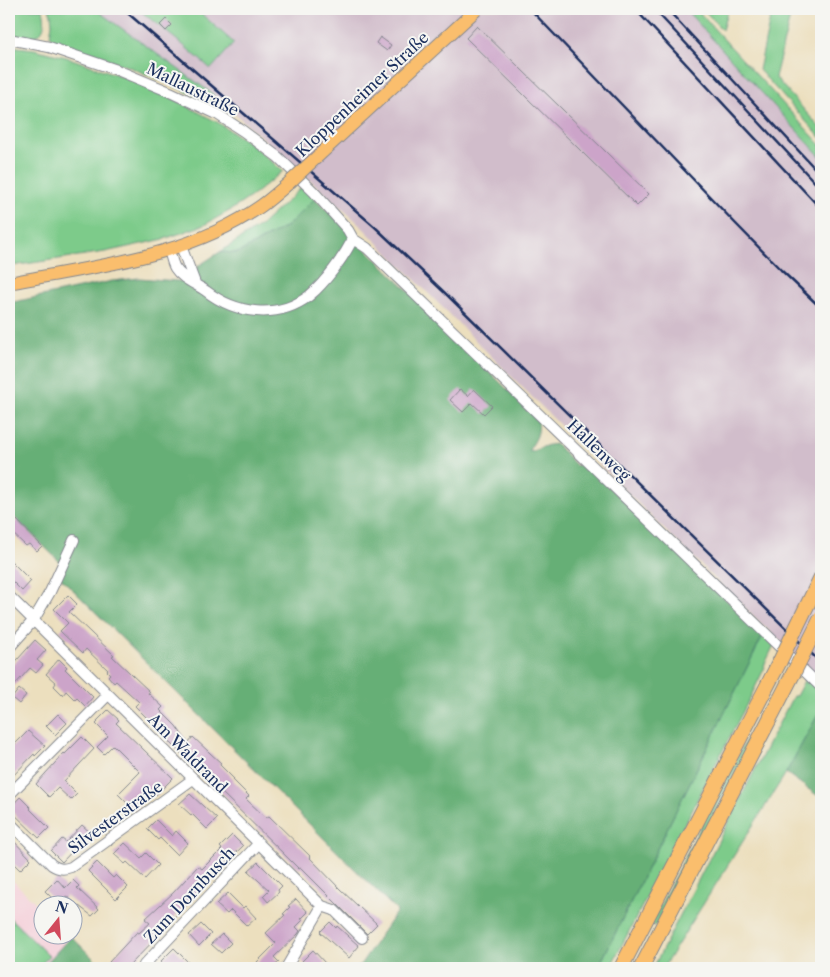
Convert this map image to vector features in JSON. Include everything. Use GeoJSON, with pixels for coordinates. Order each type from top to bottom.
{"type":"FeatureCollection","features":[{"type":"Feature","properties":{"kind":"highway"},"geometry":{"type":"LineString","coordinates":[[621,968],[780,661],[821,577]]}},
{"type":"Feature","properties":{"kind":"highway"},"geometry":{"type":"LineString","coordinates":[[641,968],[821,618]]}},
{"type":"Feature","properties":{"kind":"main road","name":"Kloppenheimer Straße"},"geometry":{"type":"LineString","coordinates":[[9,283],[112,264],[175,248],[228,226],[261,206],[290,182],[477,9]]}},
{"type":"Feature","properties":{"kind":"street","name":"Mallaustraße"},"geometry":{"type":"LineString","coordinates":[[9,39],[49,47],[117,70],[217,114],[278,157],[314,192],[348,230],[353,239]]}},
{"type":"Feature","properties":{"kind":"street"},"geometry":{"type":"LineString","coordinates":[[175,248],[175,268],[187,279],[227,304],[246,310],[264,312],[295,304],[308,296],[323,283],[348,249],[353,239]]}},
{"type":"Feature","properties":{"kind":"street","name":"Hallenweg"},"geometry":{"type":"LineString","coordinates":[[353,239],[367,248],[821,687]]}},
{"type":"Feature","properties":{"kind":"street"},"geometry":{"type":"LineString","coordinates":[[9,648],[33,621],[50,592],[74,540]]}},
{"type":"Feature","properties":{"kind":"street","name":"Am Waldrand"},"geometry":{"type":"LineString","coordinates":[[9,596],[322,906],[334,910],[362,938]]}},
{"type":"Feature","properties":{"kind":"street"},"geometry":{"type":"LineString","coordinates":[[9,795],[108,694]]}},
{"type":"Feature","properties":{"kind":"street","name":"Silvesterstraße"},"geometry":{"type":"LineString","coordinates":[[9,822],[52,865],[65,869],[71,867],[193,779]]}},
{"type":"Feature","properties":{"kind":"street","name":"Zum Dornbusch"},"geometry":{"type":"LineString","coordinates":[[147,968],[144,966],[258,843]]}},
{"type":"Feature","properties":{"kind":"street"},"geometry":{"type":"LineString","coordinates":[[286,968],[322,906]]}},
{"type":"Feature","properties":{"kind":"shaded area"},"geometry":{"type":"Polygon","coordinates":[[[95,9],[138,9],[211,69],[234,43],[196,9],[685,9],[821,157],[821,681],[666,531],[355,220],[214,95],[95,9]]]}},
{"type":"Feature","properties":{"kind":"shaded area"},"geometry":{"type":"Polygon","coordinates":[[[11,879],[32,899],[32,944],[64,944],[42,968],[9,968],[9,881],[11,879]]]}},
{"type":"Feature","properties":{"kind":"green space"},"geometry":{"type":"Polygon","coordinates":[[[9,9],[43,9],[44,26],[41,32],[32,37],[9,34],[9,9]]]}},
{"type":"Feature","properties":{"kind":"green space"},"geometry":{"type":"Polygon","coordinates":[[[49,9],[95,9],[214,95],[214,106],[183,90],[127,66],[55,44],[50,35],[52,24],[49,9]]]}},
{"type":"Feature","properties":{"kind":"green space"},"geometry":{"type":"Polygon","coordinates":[[[138,9],[196,9],[234,43],[211,69],[138,9]]]}},
{"type":"Feature","properties":{"kind":"green space"},"geometry":{"type":"Polygon","coordinates":[[[685,9],[696,9],[821,145],[821,157],[685,9]]]}},
{"type":"Feature","properties":{"kind":"green space"},"geometry":{"type":"Polygon","coordinates":[[[703,9],[728,9],[722,30],[703,9]]]}},
{"type":"Feature","properties":{"kind":"green space"},"geometry":{"type":"Polygon","coordinates":[[[772,9],[792,9],[775,77],[821,129],[821,138],[759,70],[772,9]]]}},
{"type":"Feature","properties":{"kind":"green space"},"geometry":{"type":"Polygon","coordinates":[[[9,46],[34,49],[66,57],[121,76],[170,97],[217,122],[252,145],[283,171],[252,196],[204,225],[164,239],[105,252],[12,266],[9,240],[9,46]]]}},
{"type":"Feature","properties":{"kind":"green space"},"geometry":{"type":"Polygon","coordinates":[[[301,188],[315,198],[287,226],[238,253],[220,252],[260,226],[301,188]]]}},
{"type":"Feature","properties":{"kind":"green space"},"geometry":{"type":"Polygon","coordinates":[[[315,198],[538,420],[538,433],[529,450],[530,452],[556,444],[577,466],[582,461],[763,635],[598,968],[358,968],[397,911],[60,577],[65,567],[9,512],[9,303],[112,281],[139,278],[191,282],[198,266],[220,252],[238,253],[287,226],[315,198]]]}},
{"type":"Feature","properties":{"kind":"green space"},"geometry":{"type":"Polygon","coordinates":[[[763,635],[774,645],[751,696],[610,968],[598,968],[763,635]]]}},
{"type":"Feature","properties":{"kind":"green space"},"geometry":{"type":"Polygon","coordinates":[[[805,679],[821,693],[821,709],[786,773],[663,968],[653,968],[793,696],[796,696],[805,679]]]}},
{"type":"Feature","properties":{"kind":"green space"},"geometry":{"type":"Polygon","coordinates":[[[821,709],[821,798],[786,773],[821,709]]]}},
{"type":"Feature","properties":{"kind":"green space"},"geometry":{"type":"Polygon","coordinates":[[[746,740],[752,740],[655,926],[651,923],[746,740]]]}},
{"type":"Feature","properties":{"kind":"green space"},"geometry":{"type":"Polygon","coordinates":[[[9,917],[32,939],[32,944],[37,944],[49,956],[38,968],[9,968],[9,917]]]}},
{"type":"Feature","properties":{"kind":"green space"},"geometry":{"type":"Polygon","coordinates":[[[64,944],[79,944],[103,968],[42,968],[64,944]]]}},
{"type":"Feature","properties":{"kind":"building"},"geometry":{"type":"Polygon","coordinates":[[[166,19],[172,25],[166,31],[160,25],[166,19]]]}},
{"type":"Feature","properties":{"kind":"building"},"geometry":{"type":"Polygon","coordinates":[[[477,26],[649,194],[637,206],[466,38],[477,26]]]}},
{"type":"Feature","properties":{"kind":"building"},"geometry":{"type":"Polygon","coordinates":[[[380,37],[391,45],[387,51],[376,43],[380,37]]]}},
{"type":"Feature","properties":{"kind":"building"},"geometry":{"type":"Polygon","coordinates":[[[460,389],[468,396],[474,389],[492,406],[484,414],[472,403],[463,412],[450,400],[460,389]]]}},
{"type":"Feature","properties":{"kind":"building"},"geometry":{"type":"Polygon","coordinates":[[[17,520],[42,546],[37,551],[29,544],[26,546],[9,530],[17,520]]]}},
{"type":"Feature","properties":{"kind":"building"},"geometry":{"type":"Polygon","coordinates":[[[9,559],[31,581],[22,591],[9,578],[9,559]]]}},
{"type":"Feature","properties":{"kind":"building"},"geometry":{"type":"Polygon","coordinates":[[[68,595],[77,604],[69,612],[150,692],[148,693],[163,707],[160,710],[176,726],[188,743],[193,737],[221,763],[220,765],[249,796],[246,799],[266,818],[269,816],[377,924],[367,934],[171,744],[160,728],[158,729],[135,706],[139,702],[116,681],[114,683],[108,676],[110,674],[108,670],[86,649],[83,653],[60,631],[68,623],[54,609],[68,595]]]}},
{"type":"Feature","properties":{"kind":"building"},"geometry":{"type":"Polygon","coordinates":[[[35,640],[46,650],[37,660],[43,665],[36,673],[30,668],[13,687],[9,684],[9,669],[35,640]]]}},
{"type":"Feature","properties":{"kind":"building"},"geometry":{"type":"Polygon","coordinates":[[[59,659],[67,667],[65,669],[93,697],[85,706],[66,691],[63,695],[54,686],[56,683],[46,674],[59,659]]]}},
{"type":"Feature","properties":{"kind":"building"},"geometry":{"type":"Polygon","coordinates":[[[19,689],[26,695],[19,704],[12,698],[19,689]]]}},
{"type":"Feature","properties":{"kind":"building"},"geometry":{"type":"Polygon","coordinates":[[[108,710],[119,720],[116,723],[173,778],[156,795],[153,792],[134,810],[118,794],[140,772],[113,745],[104,754],[97,747],[108,736],[96,724],[108,710]]]}},
{"type":"Feature","properties":{"kind":"building"},"geometry":{"type":"Polygon","coordinates":[[[58,714],[67,723],[55,735],[46,726],[58,714]]]}},
{"type":"Feature","properties":{"kind":"building"},"geometry":{"type":"Polygon","coordinates":[[[28,731],[45,746],[35,756],[34,754],[9,780],[9,744],[12,747],[28,731]]]}},
{"type":"Feature","properties":{"kind":"building"},"geometry":{"type":"Polygon","coordinates":[[[82,737],[94,749],[64,781],[77,794],[71,800],[58,788],[49,797],[36,784],[64,753],[82,737]]]}},
{"type":"Feature","properties":{"kind":"building"},"geometry":{"type":"Polygon","coordinates":[[[190,794],[217,819],[207,829],[179,804],[190,794]]]}},
{"type":"Feature","properties":{"kind":"building"},"geometry":{"type":"Polygon","coordinates":[[[20,797],[49,828],[39,838],[9,809],[20,797]]]}},
{"type":"Feature","properties":{"kind":"building"},"geometry":{"type":"Polygon","coordinates":[[[156,820],[172,836],[176,831],[188,843],[177,855],[160,838],[158,840],[147,829],[156,820]]]}},
{"type":"Feature","properties":{"kind":"building"},"geometry":{"type":"Polygon","coordinates":[[[82,825],[93,835],[82,846],[79,844],[62,862],[51,851],[62,839],[66,842],[82,825]]]}},
{"type":"Feature","properties":{"kind":"building"},"geometry":{"type":"Polygon","coordinates":[[[232,835],[243,846],[210,878],[196,896],[164,927],[166,928],[127,968],[115,968],[109,962],[137,932],[139,933],[150,923],[145,919],[198,866],[202,869],[222,849],[220,847],[232,835]]]}},
{"type":"Feature","properties":{"kind":"building"},"geometry":{"type":"Polygon","coordinates":[[[9,836],[31,859],[20,870],[9,859],[9,836]]]}},
{"type":"Feature","properties":{"kind":"building"},"geometry":{"type":"Polygon","coordinates":[[[125,843],[141,858],[146,853],[158,865],[145,879],[127,862],[125,864],[114,854],[125,843]]]}},
{"type":"Feature","properties":{"kind":"building"},"geometry":{"type":"Polygon","coordinates":[[[97,862],[113,878],[116,875],[128,887],[116,899],[88,871],[97,862]]]}},
{"type":"Feature","properties":{"kind":"building"},"geometry":{"type":"Polygon","coordinates":[[[258,862],[282,886],[278,890],[279,892],[268,902],[263,896],[269,890],[248,871],[258,862]]]}},
{"type":"Feature","properties":{"kind":"building"},"geometry":{"type":"Polygon","coordinates":[[[57,879],[65,888],[73,880],[79,886],[77,888],[99,909],[92,916],[82,908],[82,894],[48,894],[45,891],[57,879]]]}},
{"type":"Feature","properties":{"kind":"building"},"geometry":{"type":"Polygon","coordinates":[[[228,893],[243,908],[245,906],[256,918],[247,926],[231,910],[227,914],[216,904],[228,893]]]}},
{"type":"Feature","properties":{"kind":"building"},"geometry":{"type":"Polygon","coordinates":[[[296,899],[308,912],[296,927],[300,931],[274,957],[279,962],[272,968],[263,968],[257,962],[276,943],[266,933],[285,915],[283,914],[290,907],[288,906],[296,899]]]}},
{"type":"Feature","properties":{"kind":"building"},"geometry":{"type":"Polygon","coordinates":[[[330,922],[359,946],[349,958],[320,932],[330,922]]]}},
{"type":"Feature","properties":{"kind":"building"},"geometry":{"type":"Polygon","coordinates":[[[201,924],[211,934],[199,946],[189,935],[201,924]]]}},
{"type":"Feature","properties":{"kind":"building"},"geometry":{"type":"Polygon","coordinates":[[[222,934],[231,943],[221,953],[211,944],[222,934]]]}},
{"type":"Feature","properties":{"kind":"building"},"geometry":{"type":"Polygon","coordinates":[[[174,948],[194,968],[168,968],[161,961],[174,948]]]}},
{"type":"Feature","properties":{"kind":"building"},"geometry":{"type":"Polygon","coordinates":[[[313,950],[325,963],[320,968],[309,968],[302,961],[313,950]]]}},
{"type":"Feature","properties":{"kind":"railway"},"geometry":{"type":"LineString","coordinates":[[123,9],[375,227],[445,293],[821,663]]}},
{"type":"Feature","properties":{"kind":"railway"},"geometry":{"type":"LineString","coordinates":[[530,9],[736,224],[821,308]]}},
{"type":"Feature","properties":{"kind":"railway"},"geometry":{"type":"LineString","coordinates":[[635,9],[821,209]]}},
{"type":"Feature","properties":{"kind":"railway"},"geometry":{"type":"LineString","coordinates":[[654,9],[821,189]]}},
{"type":"Feature","properties":{"kind":"railway"},"geometry":{"type":"LineString","coordinates":[[667,9],[821,175]]}}]}
